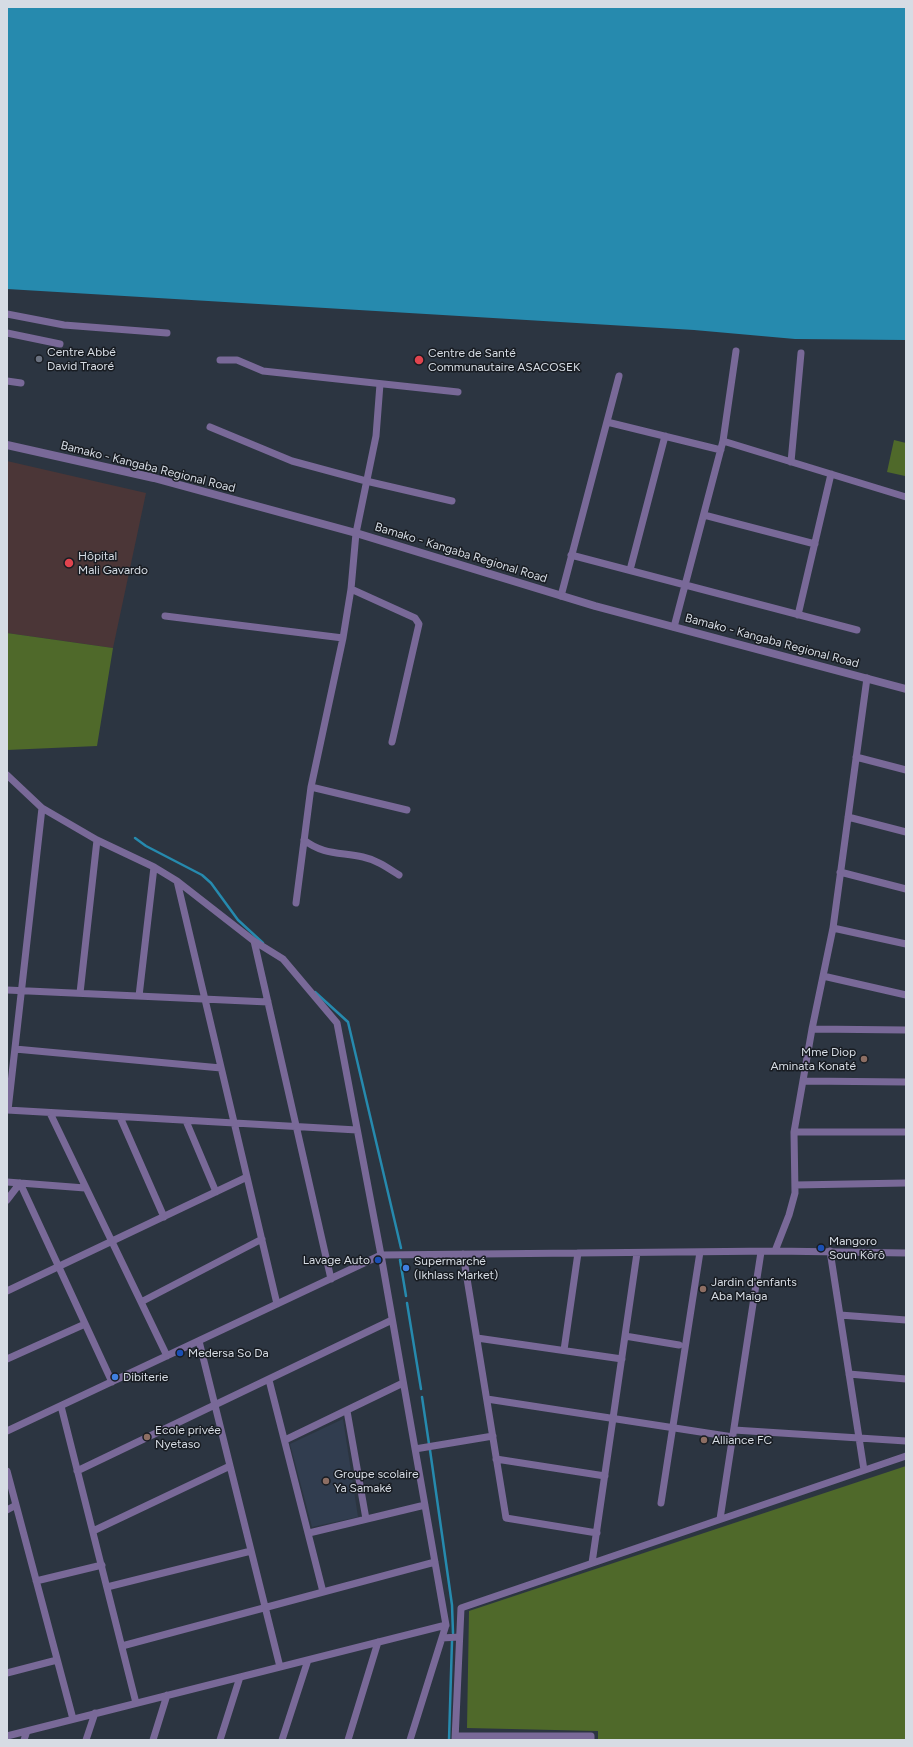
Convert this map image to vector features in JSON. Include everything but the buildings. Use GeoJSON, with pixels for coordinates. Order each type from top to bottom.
{"type":"FeatureCollection","features":[{"type":"Feature","properties":{"kind":"street"},"geometry":{"type":"LineString","coordinates":[[7,314],[64,325],[167,333]]}},
{"type":"Feature","properties":{"kind":"street"},"geometry":{"type":"LineString","coordinates":[[7,333],[60,344]]}},
{"type":"Feature","properties":{"kind":"street"},"geometry":{"type":"LineString","coordinates":[[674,627],[721,450],[736,351]]}},
{"type":"Feature","properties":{"kind":"street"},"geometry":{"type":"LineString","coordinates":[[791,462],[801,353]]}},
{"type":"Feature","properties":{"kind":"street"},"geometry":{"type":"LineString","coordinates":[[220,360],[237,360],[263,371],[458,392]]}},
{"type":"Feature","properties":{"kind":"street"},"geometry":{"type":"LineString","coordinates":[[561,596],[619,376]]}},
{"type":"Feature","properties":{"kind":"street"},"geometry":{"type":"LineString","coordinates":[[7,381],[21,383]]}},
{"type":"Feature","properties":{"kind":"street"},"geometry":{"type":"LineString","coordinates":[[296,903],[311,788],[343,638],[351,589],[356,533],[376,436],[380,384]]}},
{"type":"Feature","properties":{"kind":"street"},"geometry":{"type":"LineString","coordinates":[[607,422],[721,450]]}},
{"type":"Feature","properties":{"kind":"street"},"geometry":{"type":"LineString","coordinates":[[210,426],[292,460],[366,481],[452,501]]}},
{"type":"Feature","properties":{"kind":"street"},"geometry":{"type":"LineString","coordinates":[[630,570],[665,436]]}},
{"type":"Feature","properties":{"kind":"street"},"geometry":{"type":"LineString","coordinates":[[723,441],[906,497]]}},
{"type":"Feature","properties":{"kind":"street","name":"Bamako - Kangaba Regional Road"},"geometry":{"type":"LineString","coordinates":[[7,445],[154,478],[356,533],[561,596],[906,689]]}},
{"type":"Feature","properties":{"kind":"street"},"geometry":{"type":"LineString","coordinates":[[798,615],[831,474]]}},
{"type":"Feature","properties":{"kind":"street"},"geometry":{"type":"LineString","coordinates":[[704,515],[815,544]]}},
{"type":"Feature","properties":{"kind":"street"},"geometry":{"type":"LineString","coordinates":[[571,555],[856,630]]}},
{"type":"Feature","properties":{"kind":"street"},"geometry":{"type":"LineString","coordinates":[[351,589],[415,618],[419,624],[392,742]]}},
{"type":"Feature","properties":{"kind":"street"},"geometry":{"type":"LineString","coordinates":[[164,616],[343,638]]}},
{"type":"Feature","properties":{"kind":"street"},"geometry":{"type":"LineString","coordinates":[[775,1251],[789,1215],[793,1200],[795,1185],[794,1132],[812,1029],[833,928],[866,678]]}},
{"type":"Feature","properties":{"kind":"street"},"geometry":{"type":"LineString","coordinates":[[856,757],[906,770]]}},
{"type":"Feature","properties":{"kind":"street"},"geometry":{"type":"LineString","coordinates":[[7,775],[42,808],[97,840],[177,881],[254,941],[283,959],[337,1023],[381,1255],[446,1625],[410,1740]]}},
{"type":"Feature","properties":{"kind":"street"},"geometry":{"type":"LineString","coordinates":[[311,788],[406,810]]}},
{"type":"Feature","properties":{"kind":"street"},"geometry":{"type":"LineString","coordinates":[[42,808],[7,1110],[357,1130]]}},
{"type":"Feature","properties":{"kind":"street"},"geometry":{"type":"LineString","coordinates":[[848,817],[906,832]]}},
{"type":"Feature","properties":{"kind":"street"},"geometry":{"type":"LineString","coordinates":[[80,993],[97,840]]}},
{"type":"Feature","properties":{"kind":"street"},"geometry":{"type":"LineString","coordinates":[[304,840],[316,849],[322,851],[372,860],[400,875]]}},
{"type":"Feature","properties":{"kind":"street"},"geometry":{"type":"LineString","coordinates":[[139,996],[154,868]]}},
{"type":"Feature","properties":{"kind":"street"},"geometry":{"type":"LineString","coordinates":[[840,872],[906,888]]}},
{"type":"Feature","properties":{"kind":"street"},"geometry":{"type":"LineString","coordinates":[[177,881],[277,1304]]}},
{"type":"Feature","properties":{"kind":"street"},"geometry":{"type":"LineString","coordinates":[[833,928],[906,944]]}},
{"type":"Feature","properties":{"kind":"street"},"geometry":{"type":"LineString","coordinates":[[254,941],[331,1279]]}},
{"type":"Feature","properties":{"kind":"street"},"geometry":{"type":"LineString","coordinates":[[823,976],[906,995]]}},
{"type":"Feature","properties":{"kind":"street"},"geometry":{"type":"LineString","coordinates":[[7,990],[268,1002]]}},
{"type":"Feature","properties":{"kind":"street"},"geometry":{"type":"LineString","coordinates":[[812,1029],[906,1030]]}},
{"type":"Feature","properties":{"kind":"street"},"geometry":{"type":"LineString","coordinates":[[15,1049],[221,1068]]}},
{"type":"Feature","properties":{"kind":"street"},"geometry":{"type":"LineString","coordinates":[[803,1081],[906,1082]]}},
{"type":"Feature","properties":{"kind":"street"},"geometry":{"type":"LineString","coordinates":[[50,1113],[167,1356]]}},
{"type":"Feature","properties":{"kind":"street"},"geometry":{"type":"LineString","coordinates":[[120,1117],[164,1217]]}},
{"type":"Feature","properties":{"kind":"street"},"geometry":{"type":"LineString","coordinates":[[186,1121],[216,1192]]}},
{"type":"Feature","properties":{"kind":"street"},"geometry":{"type":"LineString","coordinates":[[794,1132],[906,1132]]}},
{"type":"Feature","properties":{"kind":"street"},"geometry":{"type":"LineString","coordinates":[[7,1291],[247,1177]]}},
{"type":"Feature","properties":{"kind":"street"},"geometry":{"type":"LineString","coordinates":[[7,1182],[86,1188]]}},
{"type":"Feature","properties":{"kind":"street"},"geometry":{"type":"LineString","coordinates":[[7,1200],[20,1183]]}},
{"type":"Feature","properties":{"kind":"street"},"geometry":{"type":"LineString","coordinates":[[20,1183],[112,1382]]}},
{"type":"Feature","properties":{"kind":"street"},"geometry":{"type":"LineString","coordinates":[[795,1185],[906,1183]]}},
{"type":"Feature","properties":{"kind":"street"},"geometry":{"type":"LineString","coordinates":[[141,1302],[262,1239]]}},
{"type":"Feature","properties":{"kind":"street"},"geometry":{"type":"LineString","coordinates":[[7,1430],[381,1255],[775,1251],[906,1253]]}},
{"type":"Feature","properties":{"kind":"street"},"geometry":{"type":"LineString","coordinates":[[830,1251],[864,1470]]}},
{"type":"Feature","properties":{"kind":"street"},"geometry":{"type":"LineString","coordinates":[[661,1503],[700,1252]]}},
{"type":"Feature","properties":{"kind":"street"},"geometry":{"type":"LineString","coordinates":[[720,1519],[761,1252]]}},
{"type":"Feature","properties":{"kind":"street"},"geometry":{"type":"LineString","coordinates":[[592,1563],[637,1253]]}},
{"type":"Feature","properties":{"kind":"street"},"geometry":{"type":"LineString","coordinates":[[463,1254],[506,1518],[597,1533]]}},
{"type":"Feature","properties":{"kind":"street"},"geometry":{"type":"LineString","coordinates":[[564,1350],[578,1254]]}},
{"type":"Feature","properties":{"kind":"street"},"geometry":{"type":"LineString","coordinates":[[840,1315],[906,1320]]}},
{"type":"Feature","properties":{"kind":"street"},"geometry":{"type":"LineString","coordinates":[[77,1471],[392,1320]]}},
{"type":"Feature","properties":{"kind":"street"},"geometry":{"type":"LineString","coordinates":[[7,1360],[85,1324]]}},
{"type":"Feature","properties":{"kind":"street"},"geometry":{"type":"LineString","coordinates":[[625,1336],[679,1345]]}},
{"type":"Feature","properties":{"kind":"street"},"geometry":{"type":"LineString","coordinates":[[477,1338],[622,1359]]}},
{"type":"Feature","properties":{"kind":"street"},"geometry":{"type":"LineString","coordinates":[[199,1341],[280,1667]]}},
{"type":"Feature","properties":{"kind":"street"},"geometry":{"type":"LineString","coordinates":[[849,1374],[906,1378]]}},
{"type":"Feature","properties":{"kind":"street"},"geometry":{"type":"LineString","coordinates":[[269,1380],[323,1592]]}},
{"type":"Feature","properties":{"kind":"street"},"geometry":{"type":"LineString","coordinates":[[285,1440],[403,1383]]}},
{"type":"Feature","properties":{"kind":"street"},"geometry":{"type":"LineString","coordinates":[[487,1399],[673,1428],[733,1434],[906,1440]]}},
{"type":"Feature","properties":{"kind":"street"},"geometry":{"type":"LineString","coordinates":[[61,1406],[136,1703]]}},
{"type":"Feature","properties":{"kind":"street"},"geometry":{"type":"LineString","coordinates":[[347,1410],[366,1519]]}},
{"type":"Feature","properties":{"kind":"street"},"geometry":{"type":"LineString","coordinates":[[415,1449],[493,1436]]}},
{"type":"Feature","properties":{"kind":"street"},"geometry":{"type":"LineString","coordinates":[[591,1740],[591,1736],[456,1738],[461,1608],[906,1456]]}},
{"type":"Feature","properties":{"kind":"street"},"geometry":{"type":"LineString","coordinates":[[496,1459],[605,1476]]}},
{"type":"Feature","properties":{"kind":"street"},"geometry":{"type":"LineString","coordinates":[[93,1531],[230,1466]]}},
{"type":"Feature","properties":{"kind":"street"},"geometry":{"type":"LineString","coordinates":[[7,1470],[73,1719]]}},
{"type":"Feature","properties":{"kind":"street"},"geometry":{"type":"LineString","coordinates":[[7,1510],[16,1505]]}},
{"type":"Feature","properties":{"kind":"street"},"geometry":{"type":"LineString","coordinates":[[309,1533],[425,1505]]}},
{"type":"Feature","properties":{"kind":"street"},"geometry":{"type":"LineString","coordinates":[[107,1587],[251,1551]]}},
{"type":"Feature","properties":{"kind":"street"},"geometry":{"type":"LineString","coordinates":[[122,1646],[435,1562]]}},
{"type":"Feature","properties":{"kind":"street"},"geometry":{"type":"LineString","coordinates":[[36,1582],[102,1565]]}},
{"type":"Feature","properties":{"kind":"street"},"geometry":{"type":"LineString","coordinates":[[7,1736],[446,1625]]}},
{"type":"Feature","properties":{"kind":"street"},"geometry":{"type":"LineString","coordinates":[[442,1638],[460,1637]]}},
{"type":"Feature","properties":{"kind":"street"},"geometry":{"type":"LineString","coordinates":[[348,1740],[378,1642]]}},
{"type":"Feature","properties":{"kind":"street"},"geometry":{"type":"LineString","coordinates":[[7,1672],[57,1660]]}},
{"type":"Feature","properties":{"kind":"street"},"geometry":{"type":"LineString","coordinates":[[282,1740],[308,1660]]}},
{"type":"Feature","properties":{"kind":"street"},"geometry":{"type":"LineString","coordinates":[[220,1740],[240,1677]]}},
{"type":"Feature","properties":{"kind":"street"},"geometry":{"type":"LineString","coordinates":[[153,1740],[167,1695]]}},
{"type":"Feature","properties":{"kind":"street"},"geometry":{"type":"LineString","coordinates":[[86,1740],[95,1714]]}},
{"type":"Feature","properties":{"kind":"street"},"geometry":{"type":"LineString","coordinates":[[24,1740],[27,1730]]}},
{"type":"Feature","properties":{"kind":"shaded area","name":"Hôpital Mali Gavardo"},"geometry":{"type":"Polygon","coordinates":[[[7,461],[146,493],[113,648],[7,633],[7,461]]]}},
{"type":"Feature","properties":{"kind":"shaded area","name":"Groupe scolaire Ya Samaké"},"geometry":{"type":"Polygon","coordinates":[[[343,1419],[358,1517],[312,1527],[290,1444],[343,1419]]]}},
{"type":"Feature","properties":{"kind":"green space"},"geometry":{"type":"Polygon","coordinates":[[[894,440],[906,443],[905,476],[887,472],[894,440]]]}},
{"type":"Feature","properties":{"kind":"green space"},"geometry":{"type":"Polygon","coordinates":[[[7,633],[113,648],[97,746],[7,750],[7,633]]]}},
{"type":"Feature","properties":{"kind":"green space"},"geometry":{"type":"Polygon","coordinates":[[[906,1466],[906,1740],[598,1740],[598,1731],[467,1728],[469,1611],[906,1466]]]}},
{"type":"Feature","properties":{"kind":"water"},"geometry":{"type":"Polygon","coordinates":[[[7,7],[906,7],[906,340],[795,339],[694,330],[7,289],[7,7]]]}},
{"type":"Feature","properties":{"kind":"waterway"},"geometry":{"type":"LineString","coordinates":[[135,838],[146,846],[202,875],[211,883],[238,920],[263,943]]}},
{"type":"Feature","properties":{"kind":"waterway"},"geometry":{"type":"LineString","coordinates":[[315,992],[348,1022],[401,1248]]}},
{"type":"Feature","properties":{"kind":"waterway"},"geometry":{"type":"LineString","coordinates":[[400,1260],[406,1296]]}},
{"type":"Feature","properties":{"kind":"waterway"},"geometry":{"type":"LineString","coordinates":[[407,1303],[421,1389]]}},
{"type":"Feature","properties":{"kind":"waterway"},"geometry":{"type":"LineString","coordinates":[[422,1397],[429,1444]]}},
{"type":"Feature","properties":{"kind":"waterway"},"geometry":{"type":"LineString","coordinates":[[430,1450],[452,1605],[453,1633]]}},
{"type":"Feature","properties":{"kind":"waterway"},"geometry":{"type":"LineString","coordinates":[[449,1740],[452,1641]]}},
{"type":"Feature","properties":{"kind":"place","name":"Centre Abbé David Traoré"},"geometry":{"type":"Point","coordinates":[39,359]}},
{"type":"Feature","properties":{"kind":"place","name":"Centre de Santé Communautaire ASACOSEK"},"geometry":{"type":"Point","coordinates":[419,360]}},
{"type":"Feature","properties":{"kind":"place","name":"Hôpital Mali Gavardo"},"geometry":{"type":"Point","coordinates":[69,563]}},
{"type":"Feature","properties":{"kind":"place","name":"Mme Diop Aminata Konaté"},"geometry":{"type":"Point","coordinates":[864,1059]}},
{"type":"Feature","properties":{"kind":"place","name":"Mangoro Soun Kôrô"},"geometry":{"type":"Point","coordinates":[821,1248]}},
{"type":"Feature","properties":{"kind":"place","name":"Lavage Auto"},"geometry":{"type":"Point","coordinates":[378,1260]}},
{"type":"Feature","properties":{"kind":"place","name":"Supermarché (Ikhlass Market)"},"geometry":{"type":"Point","coordinates":[406,1268]}},
{"type":"Feature","properties":{"kind":"place","name":"Jardin d'enfants Aba Maïga"},"geometry":{"type":"Point","coordinates":[703,1289]}},
{"type":"Feature","properties":{"kind":"place","name":"Medersa So Da"},"geometry":{"type":"Point","coordinates":[180,1353]}},
{"type":"Feature","properties":{"kind":"place","name":"Dibiterie"},"geometry":{"type":"Point","coordinates":[115,1377]}},
{"type":"Feature","properties":{"kind":"place","name":"Ecole privée Nyetaso"},"geometry":{"type":"Point","coordinates":[147,1437]}},
{"type":"Feature","properties":{"kind":"place","name":"Alliance FC"},"geometry":{"type":"Point","coordinates":[704,1440]}},
{"type":"Feature","properties":{"kind":"place","name":"Groupe scolaire Ya Samaké"},"geometry":{"type":"Point","coordinates":[326,1481]}}]}
